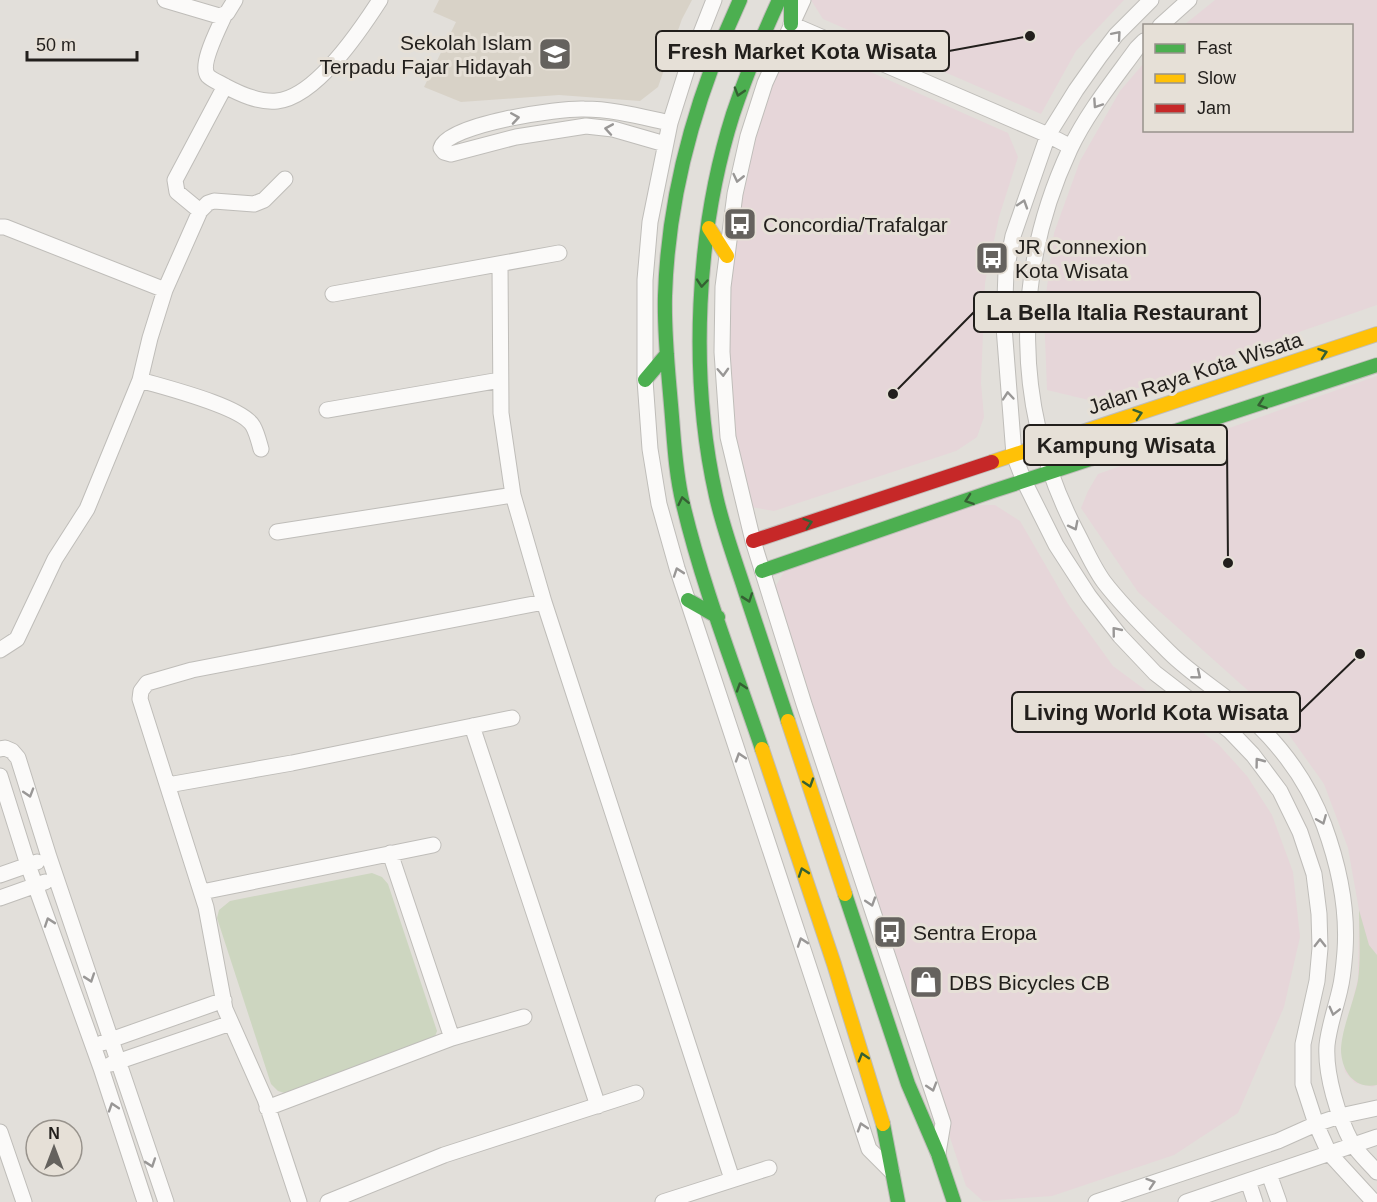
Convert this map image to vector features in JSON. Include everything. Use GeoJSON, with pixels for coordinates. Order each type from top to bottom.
{"type":"FeatureCollection","features":[{"type":"Feature","properties":{"kind":"street"},"geometry":{"type":"LineString","coordinates":[[165,0],[224,16]]}},
{"type":"Feature","properties":{"kind":"street"},"geometry":{"type":"LineString","coordinates":[[235,0],[224,16],[206,60],[205,70],[209,77],[246,97],[277,101],[305,91],[356,38],[380,0]]}},
{"type":"Feature","properties":{"kind":"street"},"geometry":{"type":"LineString","coordinates":[[740,0],[708,74],[709,228],[702,285],[700,352],[707,440],[716,492],[731,549],[908,1084],[938,1154],[954,1202]]}},
{"type":"Feature","properties":{"kind":"street"},"geometry":{"type":"LineString","coordinates":[[779,0],[765,26],[741,86],[678,196],[667,270],[667,354],[674,445],[682,500],[699,562],[834,964],[881,1113],[898,1202]]}},
{"type":"Feature","properties":{"kind":"street"},"geometry":{"type":"LineString","coordinates":[[791,0],[791,24]]}},
{"type":"Feature","properties":{"kind":"street"},"geometry":{"type":"LineString","coordinates":[[803,0],[765,83],[748,136],[735,194],[723,287],[722,352],[728,437],[762,571],[943,1123],[938,1154]]}},
{"type":"Feature","properties":{"kind":"street"},"geometry":{"type":"LineString","coordinates":[[1151,0],[1116,35],[1076,90],[1048,135],[1013,236],[1006,271],[1004,327],[1014,455],[1024,481],[1056,545],[1089,596],[1155,674],[1230,730],[1253,755],[1280,791],[1300,832],[1314,874],[1320,948],[1317,981],[1303,1044],[1303,1084],[1316,1124],[1329,1153],[1374,1202]]}},
{"type":"Feature","properties":{"kind":"street"},"geometry":{"type":"LineString","coordinates":[[1162,24],[1189,0]]}},
{"type":"Feature","properties":{"kind":"street"},"geometry":{"type":"LineString","coordinates":[[732,16],[712,3],[688,66],[670,123],[650,222],[645,280],[645,380],[650,449],[659,504],[677,568],[869,1149],[894,1174]]}},
{"type":"Feature","properties":{"kind":"street"},"geometry":{"type":"LineString","coordinates":[[791,24],[1071,147]]}},
{"type":"Feature","properties":{"kind":"street"},"geometry":{"type":"LineString","coordinates":[[1143,41],[1094,106],[1071,147],[1054,188],[1037,240],[1028,295],[1028,366],[1035,415],[1042,446],[1062,504],[1102,580],[1172,655],[1266,732],[1309,789],[1324,825],[1338,869],[1345,912],[1345,949],[1341,985],[1327,1045],[1329,1076],[1340,1116],[1353,1145],[1377,1172]]}},
{"type":"Feature","properties":{"kind":"street"},"geometry":{"type":"LineString","coordinates":[[200,211],[177,192],[175,180],[225,86]]}},
{"type":"Feature","properties":{"kind":"street"},"geometry":{"type":"LineString","coordinates":[[665,144],[613,129],[586,126],[516,137],[452,154],[444,152],[441,148],[446,139],[459,133],[502,120],[570,110],[615,111],[670,123]]}},
{"type":"Feature","properties":{"kind":"street"},"geometry":{"type":"LineString","coordinates":[[0,650],[16,639],[55,560],[87,509],[140,380],[165,290],[200,211],[208,203],[214,201],[254,204],[264,200],[285,179]]}},
{"type":"Feature","properties":{"kind":"street"},"geometry":{"type":"LineString","coordinates":[[0,227],[165,290]]}},
{"type":"Feature","properties":{"kind":"street"},"geometry":{"type":"LineString","coordinates":[[709,228],[727,256]]}},
{"type":"Feature","properties":{"kind":"street"},"geometry":{"type":"LineString","coordinates":[[333,294],[559,253]]}},
{"type":"Feature","properties":{"kind":"street"},"geometry":{"type":"LineString","coordinates":[[500,264],[501,413],[513,495],[544,602],[732,1179]]}},
{"type":"Feature","properties":{"kind":"street","name":"Jalan Raya Kota Wisata"},"geometry":{"type":"LineString","coordinates":[[753,541],[1377,334]]}},
{"type":"Feature","properties":{"kind":"street"},"geometry":{"type":"LineString","coordinates":[[645,380],[667,354]]}},
{"type":"Feature","properties":{"kind":"street"},"geometry":{"type":"LineString","coordinates":[[762,571],[1024,481],[1377,365]]}},
{"type":"Feature","properties":{"kind":"street"},"geometry":{"type":"LineString","coordinates":[[140,380],[190,394],[242,416],[253,425],[261,449]]}},
{"type":"Feature","properties":{"kind":"street"},"geometry":{"type":"LineString","coordinates":[[327,410],[500,380]]}},
{"type":"Feature","properties":{"kind":"street"},"geometry":{"type":"LineString","coordinates":[[277,532],[513,495]]}},
{"type":"Feature","properties":{"kind":"street"},"geometry":{"type":"LineString","coordinates":[[688,600],[718,617]]}},
{"type":"Feature","properties":{"kind":"street"},"geometry":{"type":"LineString","coordinates":[[299,1202],[267,1108],[225,1009],[202,892],[140,699],[141,691],[147,683],[203,668],[544,602]]}},
{"type":"Feature","properties":{"kind":"street"},"geometry":{"type":"LineString","coordinates":[[168,784],[292,763],[512,718]]}},
{"type":"Feature","properties":{"kind":"street"},"geometry":{"type":"LineString","coordinates":[[472,726],[598,1106]]}},
{"type":"Feature","properties":{"kind":"street"},"geometry":{"type":"LineString","coordinates":[[0,749],[5,748],[12,751],[18,758],[49,857],[166,1202]]}},
{"type":"Feature","properties":{"kind":"street"},"geometry":{"type":"LineString","coordinates":[[0,776],[28,865],[101,1068],[145,1202]]}},
{"type":"Feature","properties":{"kind":"street"},"geometry":{"type":"LineString","coordinates":[[202,892],[433,844]]}},
{"type":"Feature","properties":{"kind":"street"},"geometry":{"type":"LineString","coordinates":[[390,853],[452,1038]]}},
{"type":"Feature","properties":{"kind":"street"},"geometry":{"type":"LineString","coordinates":[[0,875],[49,857]]}},
{"type":"Feature","properties":{"kind":"street"},"geometry":{"type":"LineString","coordinates":[[0,898],[57,878]]}},
{"type":"Feature","properties":{"kind":"street"},"geometry":{"type":"LineString","coordinates":[[93,1047],[224,1000]]}},
{"type":"Feature","properties":{"kind":"street"},"geometry":{"type":"LineString","coordinates":[[267,1108],[452,1038],[524,1017]]}},
{"type":"Feature","properties":{"kind":"street"},"geometry":{"type":"LineString","coordinates":[[101,1068],[231,1023]]}},
{"type":"Feature","properties":{"kind":"street"},"geometry":{"type":"LineString","coordinates":[[328,1202],[444,1155],[636,1093]]}},
{"type":"Feature","properties":{"kind":"street"},"geometry":{"type":"LineString","coordinates":[[1096,1202],[1278,1141],[1316,1124],[1377,1108]]}},
{"type":"Feature","properties":{"kind":"street"},"geometry":{"type":"LineString","coordinates":[[0,1132],[24,1202]]}},
{"type":"Feature","properties":{"kind":"street"},"geometry":{"type":"LineString","coordinates":[[1186,1202],[1377,1137]]}},
{"type":"Feature","properties":{"kind":"street"},"geometry":{"type":"LineString","coordinates":[[663,1202],[769,1168]]}},
{"type":"Feature","properties":{"kind":"street"},"geometry":{"type":"LineString","coordinates":[[1269,1174],[1279,1202]]}},
{"type":"Feature","properties":{"kind":"street"},"geometry":{"type":"LineString","coordinates":[[1248,1181],[1255,1202]]}},
{"type":"Feature","properties":{"kind":"shaded area","name":"Sekolah Islam Terpadu Fajar Hidayah"},"geometry":{"type":"Polygon","coordinates":[[[439,0],[692,0],[682,19],[658,87],[640,101],[559,95],[461,102],[424,87],[456,22],[433,12],[439,0]]]}},
{"type":"Feature","properties":{"kind":"shaded area"},"geometry":{"type":"Polygon","coordinates":[[[811,0],[1124,0],[1076,51],[1041,114],[823,19],[811,0]]]}},
{"type":"Feature","properties":{"kind":"shaded area"},"geometry":{"type":"Polygon","coordinates":[[[1215,0],[1377,0],[1377,305],[1097,402],[1047,390],[1044,310],[1054,233],[1080,161],[1120,91],[1143,64],[1143,132],[1353,132],[1353,24],[1185,24],[1215,0]]]}},
{"type":"Feature","properties":{"kind":"shaded area"},"geometry":{"type":"Polygon","coordinates":[[[812,46],[1008,133],[1018,157],[999,217],[985,283],[981,383],[984,417],[977,437],[956,451],[774,511],[751,507],[725,401],[726,230],[777,64],[791,50],[812,46]]]}},
{"type":"Feature","properties":{"kind":"shaded area"},"geometry":{"type":"Polygon","coordinates":[[[1377,376],[1377,1085],[1373,1087],[1355,1083],[1345,1072],[1341,1049],[1358,978],[1359,910],[1348,848],[1324,784],[1287,732],[1263,704],[1138,592],[1081,508],[1098,474],[1377,376]]]}},
{"type":"Feature","properties":{"kind":"shaded area"},"geometry":{"type":"Polygon","coordinates":[[[975,505],[995,505],[1020,521],[1068,604],[1113,666],[1218,744],[1247,776],[1272,815],[1293,872],[1300,937],[1284,1007],[1238,1113],[1174,1155],[1052,1196],[983,1201],[966,1186],[771,594],[784,572],[975,505]]]}},
{"type":"Feature","properties":{"kind":"green space"},"geometry":{"type":"Polygon","coordinates":[[[372,873],[382,877],[388,884],[437,1031],[433,1042],[288,1094],[278,1091],[271,1084],[217,918],[219,910],[230,901],[372,873]]]}},
{"type":"Feature","properties":{"kind":"green space"},"geometry":{"type":"Polygon","coordinates":[[[1359,910],[1369,945],[1377,955],[1377,1085],[1369,1086],[1350,1077],[1343,1064],[1341,1049],[1358,980],[1359,910]]]}},
{"type":"Feature","properties":{"kind":"traffic: fast"},"geometry":{"type":"LineString","coordinates":[[740,0],[698,108],[679,182],[667,258],[665,324],[675,454],[683,504],[709,596],[762,749]]}},
{"type":"Feature","properties":{"kind":"traffic: fast"},"geometry":{"type":"LineString","coordinates":[[779,0],[743,85],[721,159],[704,255],[700,353],[707,450],[716,496],[729,544],[788,721]]}},
{"type":"Feature","properties":{"kind":"traffic: fast"},"geometry":{"type":"LineString","coordinates":[[791,0],[791,24]]}},
{"type":"Feature","properties":{"kind":"traffic: fast"},"geometry":{"type":"LineString","coordinates":[[645,380],[667,354]]}},
{"type":"Feature","properties":{"kind":"traffic: fast"},"geometry":{"type":"LineString","coordinates":[[762,571],[993,491],[1377,365]]}},
{"type":"Feature","properties":{"kind":"traffic: fast"},"geometry":{"type":"LineString","coordinates":[[688,600],[718,617]]}},
{"type":"Feature","properties":{"kind":"traffic: fast"},"geometry":{"type":"LineString","coordinates":[[845,894],[908,1084],[938,1154],[954,1202]]}},
{"type":"Feature","properties":{"kind":"traffic: fast"},"geometry":{"type":"LineString","coordinates":[[883,1124],[898,1202]]}},
{"type":"Feature","properties":{"kind":"traffic: slow"},"geometry":{"type":"LineString","coordinates":[[709,228],[727,256]]}},
{"type":"Feature","properties":{"kind":"traffic: slow"},"geometry":{"type":"LineString","coordinates":[[992,462],[1377,334]]}},
{"type":"Feature","properties":{"kind":"traffic: slow"},"geometry":{"type":"LineString","coordinates":[[788,721],[845,894]]}},
{"type":"Feature","properties":{"kind":"traffic: slow"},"geometry":{"type":"LineString","coordinates":[[762,749],[834,964],[883,1124]]}},
{"type":"Feature","properties":{"kind":"traffic: jam"},"geometry":{"type":"LineString","coordinates":[[753,541],[992,462]]}},
{"type":"Feature","properties":{"kind":"place","name":"Fresh Market Kota Wisata"},"geometry":{"type":"Point","coordinates":[1030,36]}},
{"type":"Feature","properties":{"kind":"place","name":"Sekolah Islam Terpadu Fajar Hidayah"},"geometry":{"type":"Point","coordinates":[555,54]}},
{"type":"Feature","properties":{"kind":"place","name":"Concordia/Trafalgar"},"geometry":{"type":"Point","coordinates":[740,224]}},
{"type":"Feature","properties":{"kind":"place","name":"JR Connexion Kota Wisata"},"geometry":{"type":"Point","coordinates":[992,258]}},
{"type":"Feature","properties":{"kind":"place","name":"La Bella Italia Restaurant"},"geometry":{"type":"Point","coordinates":[893,394]}},
{"type":"Feature","properties":{"kind":"place","name":"Kampung Wisata"},"geometry":{"type":"Point","coordinates":[1228,563]}},
{"type":"Feature","properties":{"kind":"place","name":"Living World Kota Wisata"},"geometry":{"type":"Point","coordinates":[1360,654]}},
{"type":"Feature","properties":{"kind":"place","name":"Sentra Eropa"},"geometry":{"type":"Point","coordinates":[890,932]}},
{"type":"Feature","properties":{"kind":"place","name":"DBS Bicycles CB"},"geometry":{"type":"Point","coordinates":[926,982]}}]}
